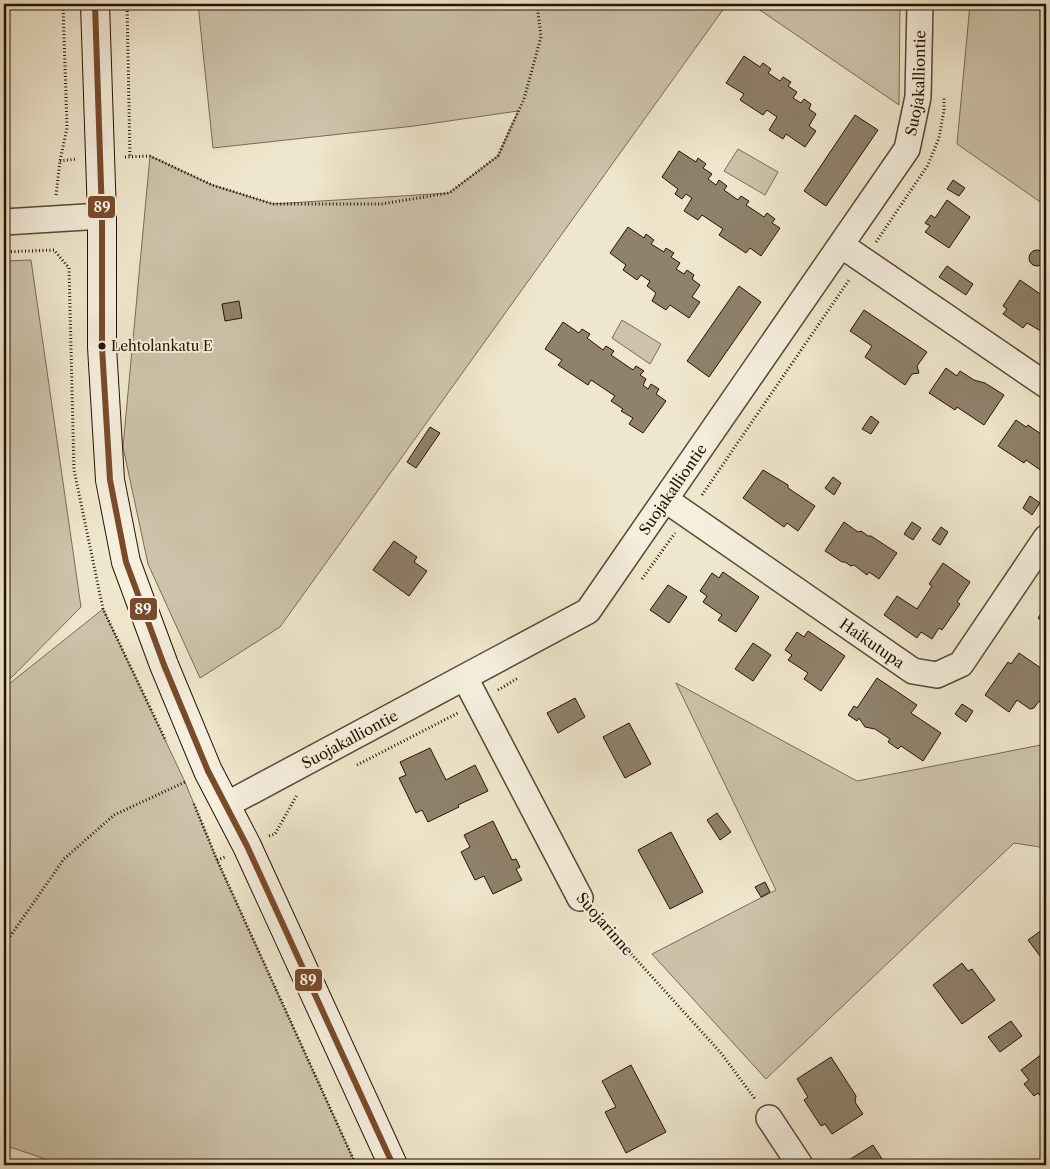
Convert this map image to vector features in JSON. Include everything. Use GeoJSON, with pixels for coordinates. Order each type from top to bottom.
{"type":"FeatureCollection","features":[{"type":"Feature","properties":{"kind":"street"},"geometry":{"type":"LineString","coordinates":[[95,4],[102,216],[102,347],[110,480],[126,562],[164,665],[208,771],[247,846],[393,1165]]}},
{"type":"Feature","properties":{"kind":"street","name":"Suojakalliontie"},"geometry":{"type":"LineString","coordinates":[[226,805],[588,611],[907,149],[918,97],[920,4]]}},
{"type":"Feature","properties":{"kind":"street"},"geometry":{"type":"LineString","coordinates":[[4,222],[102,216]]}},
{"type":"Feature","properties":{"kind":"street"},"geometry":{"type":"LineString","coordinates":[[841,245],[1046,385]]}},
{"type":"Feature","properties":{"kind":"street","name":"Haikutupa"},"geometry":{"type":"LineString","coordinates":[[666,500],[913,670],[937,675],[961,664],[1046,538]]}},
{"type":"Feature","properties":{"kind":"street","name":"Suojarinne"},"geometry":{"type":"LineString","coordinates":[[465,678],[580,898]]}},
{"type":"Feature","properties":{"kind":"street"},"geometry":{"type":"LineString","coordinates":[[769,1118],[800,1165]]}},
{"type":"Feature","properties":{"kind":"path"},"geometry":{"type":"LineString","coordinates":[[54,250],[54,219],[60,160],[67,128],[63,4]]}},
{"type":"Feature","properties":{"kind":"path"},"geometry":{"type":"LineString","coordinates":[[127,4],[130,157]]}},
{"type":"Feature","properties":{"kind":"path"},"geometry":{"type":"LineString","coordinates":[[60,160],[150,156],[212,185],[273,204],[381,204],[449,193],[498,156],[524,98],[541,36],[537,4]]}},
{"type":"Feature","properties":{"kind":"path"},"geometry":{"type":"LineString","coordinates":[[4,944],[64,859],[114,816],[208,771]]}},
{"type":"Feature","properties":{"kind":"path","name":"Suojarinne"},"geometry":{"type":"LineString","coordinates":[[580,898],[721,1053],[769,1118]]}},
{"type":"Feature","properties":{"kind":"shaded area"},"geometry":{"type":"Polygon","coordinates":[[[198,4],[727,4],[280,627],[200,678],[148,564],[123,447],[150,156],[212,185],[273,204],[449,193],[498,156],[518,111],[414,126],[213,148],[198,4]]]}},
{"type":"Feature","properties":{"kind":"shaded area"},"geometry":{"type":"Polygon","coordinates":[[[751,4],[900,4],[899,105],[751,4]]]}},
{"type":"Feature","properties":{"kind":"shaded area"},"geometry":{"type":"Polygon","coordinates":[[[970,4],[1046,4],[1046,206],[957,144],[970,4]]]}},
{"type":"Feature","properties":{"kind":"shaded area"},"geometry":{"type":"Polygon","coordinates":[[[738,149],[778,172],[765,195],[724,171],[738,149]]]}},
{"type":"Feature","properties":{"kind":"shaded area"},"geometry":{"type":"Polygon","coordinates":[[[31,260],[81,607],[4,685],[4,261],[31,260]]]}},
{"type":"Feature","properties":{"kind":"shaded area"},"geometry":{"type":"Polygon","coordinates":[[[622,320],[661,344],[650,364],[612,338],[622,320]]]}},
{"type":"Feature","properties":{"kind":"shaded area"},"geometry":{"type":"Polygon","coordinates":[[[103,609],[185,782],[217,860],[356,1165],[63,1165],[4,1145],[4,688],[103,609]]]}},
{"type":"Feature","properties":{"kind":"shaded area"},"geometry":{"type":"Polygon","coordinates":[[[676,683],[857,781],[1046,744],[1046,848],[1014,843],[766,1079],[652,954],[776,890],[676,683]]]}},
{"type":"Feature","properties":{"kind":"building"},"geometry":{"type":"Polygon","coordinates":[[[744,56],[760,67],[763,63],[771,69],[768,73],[780,81],[783,77],[791,82],[788,86],[797,92],[793,98],[801,103],[804,99],[811,104],[809,109],[816,114],[809,126],[816,131],[805,147],[786,134],[783,139],[769,130],[777,117],[767,110],[763,115],[740,100],[744,94],[726,83],[744,56]]]}},
{"type":"Feature","properties":{"kind":"building"},"geometry":{"type":"Polygon","coordinates":[[[855,115],[878,130],[826,206],[804,191],[855,115]]]}},
{"type":"Feature","properties":{"kind":"building"},"geometry":{"type":"Polygon","coordinates":[[[679,151],[696,162],[698,158],[706,164],[703,168],[712,174],[708,179],[716,185],[719,180],[727,186],[724,190],[738,200],[741,196],[749,201],[746,205],[764,217],[767,213],[775,219],[772,223],[780,228],[761,256],[750,248],[746,253],[719,235],[723,229],[702,215],[698,220],[684,211],[692,198],[686,194],[682,199],[675,194],[678,189],[662,177],[679,151]]]}},
{"type":"Feature","properties":{"kind":"building"},"geometry":{"type":"Polygon","coordinates":[[[953,180],[965,188],[959,196],[947,189],[953,180]]]}},
{"type":"Feature","properties":{"kind":"building"},"geometry":{"type":"Polygon","coordinates":[[[947,200],[970,217],[949,248],[925,232],[930,226],[925,223],[931,215],[935,218],[947,200]]]}},
{"type":"Feature","properties":{"kind":"building"},"geometry":{"type":"Polygon","coordinates":[[[628,227],[644,238],[646,234],[654,240],[651,244],[664,252],[666,248],[674,253],[671,257],[680,263],[676,269],[684,274],[687,270],[694,275],[692,279],[700,285],[692,297],[700,302],[689,318],[670,305],[666,310],[652,301],[656,293],[647,286],[650,281],[641,275],[637,280],[623,270],[626,265],[610,253],[628,227]]]}},
{"type":"Feature","properties":{"kind":"building"},"geometry":{"type":"Polygon","coordinates":[[[1037,250],[1045,258],[1037,266],[1029,258],[1037,250]]]}},
{"type":"Feature","properties":{"kind":"building"},"geometry":{"type":"Polygon","coordinates":[[[947,266],[973,284],[966,295],[939,277],[947,266]]]}},
{"type":"Feature","properties":{"kind":"building"},"geometry":{"type":"Polygon","coordinates":[[[1020,280],[1046,298],[1046,334],[1027,323],[1023,328],[1003,314],[1007,309],[1003,306],[1020,280]]]}},
{"type":"Feature","properties":{"kind":"building"},"geometry":{"type":"Polygon","coordinates":[[[739,286],[761,302],[709,377],[687,361],[739,286]]]}},
{"type":"Feature","properties":{"kind":"building"},"geometry":{"type":"Polygon","coordinates":[[[239,301],[242,318],[225,321],[222,304],[239,301]]]}},
{"type":"Feature","properties":{"kind":"building"},"geometry":{"type":"Polygon","coordinates":[[[864,310],[927,352],[917,366],[919,373],[912,374],[905,385],[865,357],[872,346],[850,331],[864,310]]]}},
{"type":"Feature","properties":{"kind":"building"},"geometry":{"type":"Polygon","coordinates":[[[563,322],[579,333],[582,329],[590,334],[587,338],[603,350],[606,346],[614,351],[611,355],[633,370],[636,366],[644,371],[640,375],[646,379],[643,385],[648,389],[651,384],[659,389],[656,394],[666,401],[643,433],[629,424],[633,418],[621,411],[623,409],[611,401],[615,396],[591,380],[588,385],[558,365],[562,360],[545,349],[563,322]]]}},
{"type":"Feature","properties":{"kind":"building"},"geometry":{"type":"Polygon","coordinates":[[[946,368],[957,376],[960,371],[1004,395],[984,425],[957,407],[955,410],[929,393],[946,368]]]}},
{"type":"Feature","properties":{"kind":"building"},"geometry":{"type":"Polygon","coordinates":[[[871,416],[879,422],[871,434],[862,429],[871,416]]]}},
{"type":"Feature","properties":{"kind":"building"},"geometry":{"type":"Polygon","coordinates":[[[1016,420],[1026,427],[1028,425],[1041,434],[1046,435],[1046,474],[1026,460],[1024,463],[998,446],[1016,420]]]}},
{"type":"Feature","properties":{"kind":"building"},"geometry":{"type":"Polygon","coordinates":[[[430,427],[440,433],[416,468],[407,462],[430,427]]]}},
{"type":"Feature","properties":{"kind":"building"},"geometry":{"type":"Polygon","coordinates":[[[763,470],[788,485],[788,488],[815,506],[798,531],[787,523],[784,527],[743,498],[763,470]]]}},
{"type":"Feature","properties":{"kind":"building"},"geometry":{"type":"Polygon","coordinates":[[[833,477],[841,483],[834,495],[825,488],[833,477]]]}},
{"type":"Feature","properties":{"kind":"building"},"geometry":{"type":"Polygon","coordinates":[[[1030,496],[1040,503],[1032,515],[1023,508],[1030,496]]]}},
{"type":"Feature","properties":{"kind":"building"},"geometry":{"type":"Polygon","coordinates":[[[844,522],[858,532],[861,531],[871,536],[897,553],[879,579],[869,572],[867,575],[854,565],[851,566],[842,562],[825,551],[844,522]]]}},
{"type":"Feature","properties":{"kind":"building"},"geometry":{"type":"Polygon","coordinates":[[[912,522],[921,528],[913,540],[904,534],[912,522]]]}},
{"type":"Feature","properties":{"kind":"building"},"geometry":{"type":"Polygon","coordinates":[[[941,527],[948,532],[940,545],[932,540],[941,527]]]}},
{"type":"Feature","properties":{"kind":"building"},"geometry":{"type":"Polygon","coordinates":[[[394,541],[417,557],[414,562],[427,571],[409,596],[373,570],[394,541]]]}},
{"type":"Feature","properties":{"kind":"building"},"geometry":{"type":"Polygon","coordinates":[[[943,563],[970,582],[957,602],[960,604],[942,630],[939,628],[932,639],[921,632],[917,638],[884,615],[897,596],[917,609],[932,586],[929,584],[943,563]]]}},
{"type":"Feature","properties":{"kind":"building"},"geometry":{"type":"Polygon","coordinates":[[[723,572],[759,597],[736,632],[718,620],[722,615],[703,602],[707,596],[700,591],[712,573],[719,578],[723,572]]]}},
{"type":"Feature","properties":{"kind":"building"},"geometry":{"type":"Polygon","coordinates":[[[668,585],[687,597],[669,623],[650,610],[668,585]]]}},
{"type":"Feature","properties":{"kind":"building"},"geometry":{"type":"Polygon","coordinates":[[[1046,606],[1046,624],[1038,618],[1046,606]]]}},
{"type":"Feature","properties":{"kind":"building"},"geometry":{"type":"Polygon","coordinates":[[[808,631],[845,656],[821,691],[804,679],[808,673],[788,660],[792,655],[785,650],[797,632],[804,637],[808,631]]]}},
{"type":"Feature","properties":{"kind":"building"},"geometry":{"type":"Polygon","coordinates":[[[753,643],[771,655],[753,681],[735,669],[753,643]]]}},
{"type":"Feature","properties":{"kind":"building"},"geometry":{"type":"Polygon","coordinates":[[[1019,653],[1045,671],[1046,706],[1039,701],[1034,708],[1030,709],[1017,700],[1009,712],[985,695],[1008,662],[1011,664],[1019,653]]]}},
{"type":"Feature","properties":{"kind":"building"},"geometry":{"type":"Polygon","coordinates":[[[877,678],[917,705],[911,713],[941,733],[923,761],[901,746],[898,749],[888,742],[890,739],[875,729],[865,727],[859,718],[857,721],[848,715],[854,706],[857,708],[877,678]]]}},
{"type":"Feature","properties":{"kind":"building"},"geometry":{"type":"Polygon","coordinates":[[[575,698],[585,717],[558,733],[547,713],[575,698]]]}},
{"type":"Feature","properties":{"kind":"building"},"geometry":{"type":"Polygon","coordinates":[[[962,704],[973,711],[966,722],[955,714],[962,704]]]}},
{"type":"Feature","properties":{"kind":"building"},"geometry":{"type":"Polygon","coordinates":[[[629,723],[651,764],[625,778],[603,737],[629,723]]]}},
{"type":"Feature","properties":{"kind":"building"},"geometry":{"type":"Polygon","coordinates":[[[430,748],[446,780],[475,765],[488,791],[428,822],[422,810],[416,813],[399,778],[406,775],[400,762],[430,748]]]}},
{"type":"Feature","properties":{"kind":"building"},"geometry":{"type":"Polygon","coordinates":[[[717,813],[731,832],[720,840],[707,820],[717,813]]]}},
{"type":"Feature","properties":{"kind":"building"},"geometry":{"type":"Polygon","coordinates":[[[493,821],[512,860],[516,859],[520,867],[516,869],[522,880],[493,894],[484,876],[475,880],[461,852],[470,847],[464,835],[493,821]]]}},
{"type":"Feature","properties":{"kind":"building"},"geometry":{"type":"Polygon","coordinates":[[[671,832],[703,892],[670,909],[638,850],[671,832]]]}},
{"type":"Feature","properties":{"kind":"building"},"geometry":{"type":"Polygon","coordinates":[[[765,882],[770,892],[761,897],[755,887],[765,882]]]}},
{"type":"Feature","properties":{"kind":"building"},"geometry":{"type":"Polygon","coordinates":[[[1046,927],[1046,964],[1028,940],[1046,927]]]}},
{"type":"Feature","properties":{"kind":"building"},"geometry":{"type":"Polygon","coordinates":[[[962,963],[968,971],[972,969],[995,1000],[962,1024],[933,985],[962,963]]]}},
{"type":"Feature","properties":{"kind":"building"},"geometry":{"type":"Polygon","coordinates":[[[1011,1021],[1022,1036],[1000,1052],[988,1037],[1011,1021]]]}},
{"type":"Feature","properties":{"kind":"building"},"geometry":{"type":"Polygon","coordinates":[[[1046,1051],[1046,1103],[1038,1093],[1034,1096],[1024,1084],[1029,1080],[1021,1070],[1046,1051]]]}},
{"type":"Feature","properties":{"kind":"building"},"geometry":{"type":"Polygon","coordinates":[[[831,1057],[856,1096],[855,1102],[863,1114],[832,1134],[825,1124],[821,1126],[804,1100],[808,1097],[797,1079],[831,1057]]]}},
{"type":"Feature","properties":{"kind":"building"},"geometry":{"type":"Polygon","coordinates":[[[631,1065],[666,1132],[626,1153],[605,1112],[616,1107],[602,1081],[631,1065]]]}},
{"type":"Feature","properties":{"kind":"building"},"geometry":{"type":"Polygon","coordinates":[[[873,1145],[886,1165],[845,1165],[844,1163],[873,1145]]]}},
{"type":"Feature","properties":{"kind":"transit line","name":"89"},"geometry":{"type":"LineString","coordinates":[[95,4],[102,216],[102,347],[110,480],[126,562],[164,665],[208,771],[247,846],[393,1165]]}},
{"type":"Feature","properties":{"kind":"place","name":"Lehtolankatu E"},"geometry":{"type":"Point","coordinates":[102,346]}}]}
